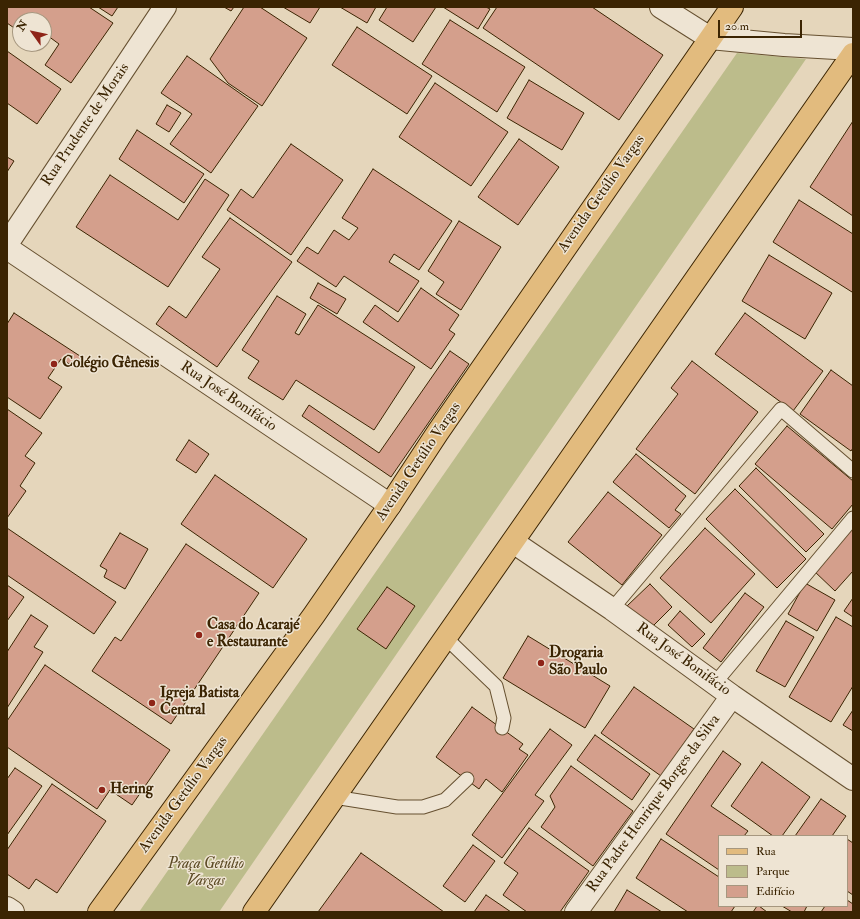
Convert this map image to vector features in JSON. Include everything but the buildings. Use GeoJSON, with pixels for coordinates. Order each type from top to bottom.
{"type":"FeatureCollection","features":[{"type":"Feature","properties":{"kind":"main road","name":"Avenida Getúlio Vargas"},"geometry":{"type":"LineString","coordinates":[[99,912],[314,615],[390,505],[442,425],[732,7]]}},
{"type":"Feature","properties":{"kind":"main road"},"geometry":{"type":"LineString","coordinates":[[254,912],[853,54]]}},
{"type":"Feature","properties":{"kind":"street","name":"Rua Prudente de Morais"},"geometry":{"type":"LineString","coordinates":[[7,244],[165,7]]}},
{"type":"Feature","properties":{"kind":"street"},"geometry":{"type":"LineString","coordinates":[[661,7],[710,38],[784,45],[853,49]]}},
{"type":"Feature","properties":{"kind":"street","name":"Rua José Bonifácio"},"geometry":{"type":"LineString","coordinates":[[7,248],[390,505]]}},
{"type":"Feature","properties":{"kind":"street","name":"Rua José Bonifácio"},"geometry":{"type":"LineString","coordinates":[[513,542],[612,609],[732,696],[853,779]]}},
{"type":"Feature","properties":{"kind":"street","name":"Rua Padre Henrique Borges da Silva"},"geometry":{"type":"LineString","coordinates":[[576,912],[732,696]]}},
{"type":"Feature","properties":{"kind":"street"},"geometry":{"type":"LineString","coordinates":[[7,908],[13,912]]}},
{"type":"Feature","properties":{"kind":"lane"},"geometry":{"type":"LineString","coordinates":[[612,609],[781,409],[853,471]]}},
{"type":"Feature","properties":{"kind":"lane"},"geometry":{"type":"LineString","coordinates":[[715,683],[853,518]]}},
{"type":"Feature","properties":{"kind":"lane"},"geometry":{"type":"LineString","coordinates":[[446,638],[496,686],[504,718],[502,728]]}},
{"type":"Feature","properties":{"kind":"lane"},"geometry":{"type":"LineString","coordinates":[[334,798],[397,807],[423,807],[445,800],[467,779]]}},
{"type":"Feature","properties":{"kind":"green space","name":"Praça Getúlio Vargas"},"geometry":{"type":"Polygon","coordinates":[[[737,53],[806,59],[219,912],[139,912],[737,53]]]}},
{"type":"Feature","properties":{"kind":"place","name":"Colégio Gênesis"},"geometry":{"type":"Point","coordinates":[54,364]}},
{"type":"Feature","properties":{"kind":"place","name":"Casa do Acarajé e Restaurante"},"geometry":{"type":"Point","coordinates":[199,635]}},
{"type":"Feature","properties":{"kind":"place","name":"Drogaria São Paulo"},"geometry":{"type":"Point","coordinates":[541,663]}},
{"type":"Feature","properties":{"kind":"place","name":"Igreja Batista Central"},"geometry":{"type":"Point","coordinates":[152,703]}},
{"type":"Feature","properties":{"kind":"place","name":"Hering"},"geometry":{"type":"Point","coordinates":[102,790]}}]}
